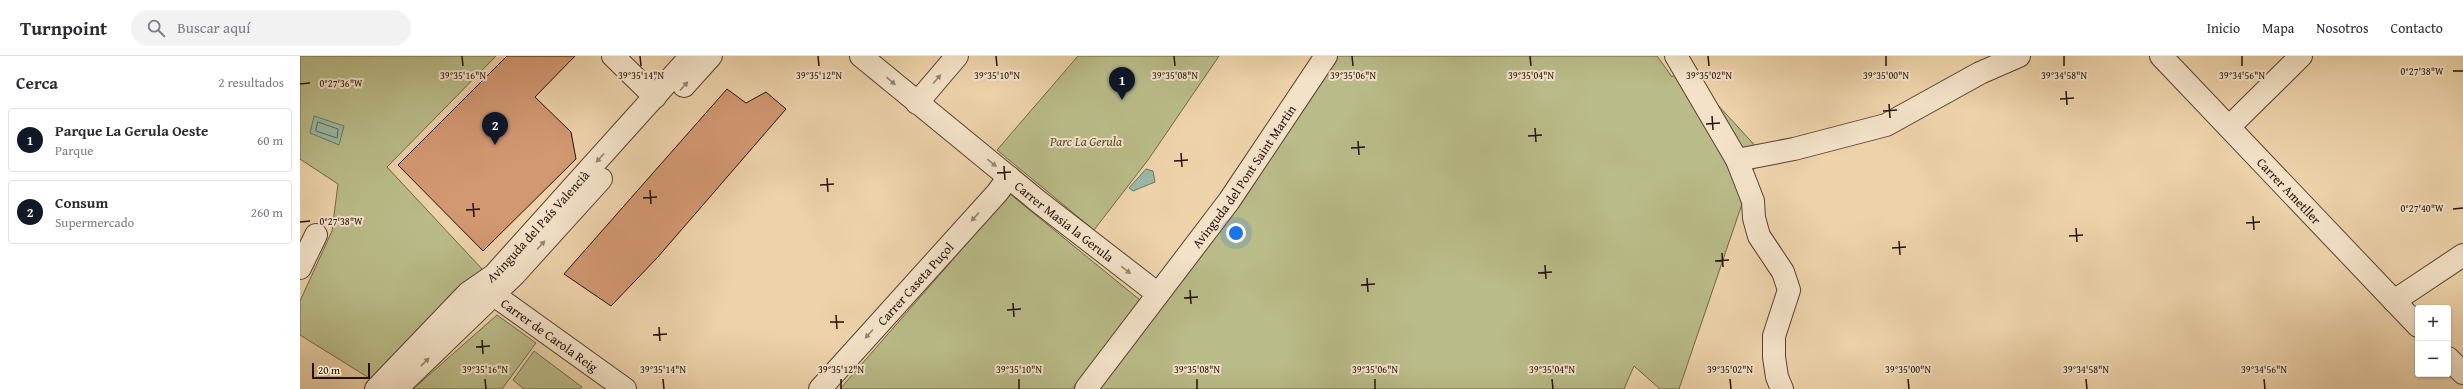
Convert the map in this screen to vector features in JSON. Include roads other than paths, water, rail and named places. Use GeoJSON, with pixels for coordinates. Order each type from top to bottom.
{"type":"FeatureCollection","features":[{"type":"Feature","properties":{"kind":"street"},"geometry":{"type":"LineString","coordinates":[[613,56],[655,97]]}},
{"type":"Feature","properties":{"kind":"street","name":"Avinguda del País Valencià"},"geometry":{"type":"LineString","coordinates":[[376,389],[468,293],[494,275],[691,56]]}},
{"type":"Feature","properties":{"kind":"street","name":"Avinguda del País Valencià"},"geometry":{"type":"LineString","coordinates":[[396,389],[494,295],[711,56]]}},
{"type":"Feature","properties":{"kind":"street","name":"Carrer Masia la Gerula"},"geometry":{"type":"LineString","coordinates":[[861,56],[1009,177],[1158,294]]}},
{"type":"Feature","properties":{"kind":"street"},"geometry":{"type":"LineString","coordinates":[[917,103],[957,56]]}},
{"type":"Feature","properties":{"kind":"street","name":"Avinguda del Pont Saint Martin"},"geometry":{"type":"LineString","coordinates":[[1086,389],[1229,201],[1326,56]]}},
{"type":"Feature","properties":{"kind":"street"},"geometry":{"type":"LineString","coordinates":[[1676,56],[1737,160],[1753,201],[1754,218],[1759,236],[1784,272],[1789,290],[1774,336],[1774,357],[1777,377],[1782,389]]}},
{"type":"Feature","properties":{"kind":"street"},"geometry":{"type":"LineString","coordinates":[[1737,160],[1794,149],[1886,125],[1980,73],[2019,56]]}},
{"type":"Feature","properties":{"kind":"street","name":"Carrer Ametller"},"geometry":{"type":"LineString","coordinates":[[2161,56],[2415,323]]}},
{"type":"Feature","properties":{"kind":"street"},"geometry":{"type":"LineString","coordinates":[[2229,127],[2301,56]]}},
{"type":"Feature","properties":{"kind":"street","name":"Carrer Caseta Puçol"},"geometry":{"type":"LineString","coordinates":[[820,389],[997,193],[1009,177]]}},
{"type":"Feature","properties":{"kind":"street"},"geometry":{"type":"LineString","coordinates":[[300,268],[316,235]]}},
{"type":"Feature","properties":{"kind":"street"},"geometry":{"type":"LineString","coordinates":[[2394,301],[2463,255]]}},
{"type":"Feature","properties":{"kind":"street"},"geometry":{"type":"LineString","coordinates":[[430,332],[446,328],[470,302],[494,295]]}},
{"type":"Feature","properties":{"kind":"street","name":"Carrer de Carola Reig"},"geometry":{"type":"LineString","coordinates":[[494,295],[625,389]]}},
{"type":"Feature","properties":{"kind":"street"},"geometry":{"type":"LineString","coordinates":[[2451,361],[2463,373]]}},
{"type":"Feature","properties":{"kind":"water"},"geometry":{"type":"Polygon","coordinates":[[[314,116],[344,126],[339,145],[310,133],[314,116]]]}},
{"type":"Feature","properties":{"kind":"water"},"geometry":{"type":"Polygon","coordinates":[[[1146,169],[1153,171],[1155,182],[1133,191],[1129,188],[1146,169]]]}},
{"type":"Feature","properties":{"kind":"place","name":"Parque La Gerula Oeste"},"geometry":{"type":"Point","coordinates":[1122,100]}},
{"type":"Feature","properties":{"kind":"place","name":"Consum"},"geometry":{"type":"Point","coordinates":[495,145]}},
{"type":"Feature","properties":{"kind":"park label","name":"Parc La Gerula"},"geometry":{"type":"Point","coordinates":[1086,141]}}]}
